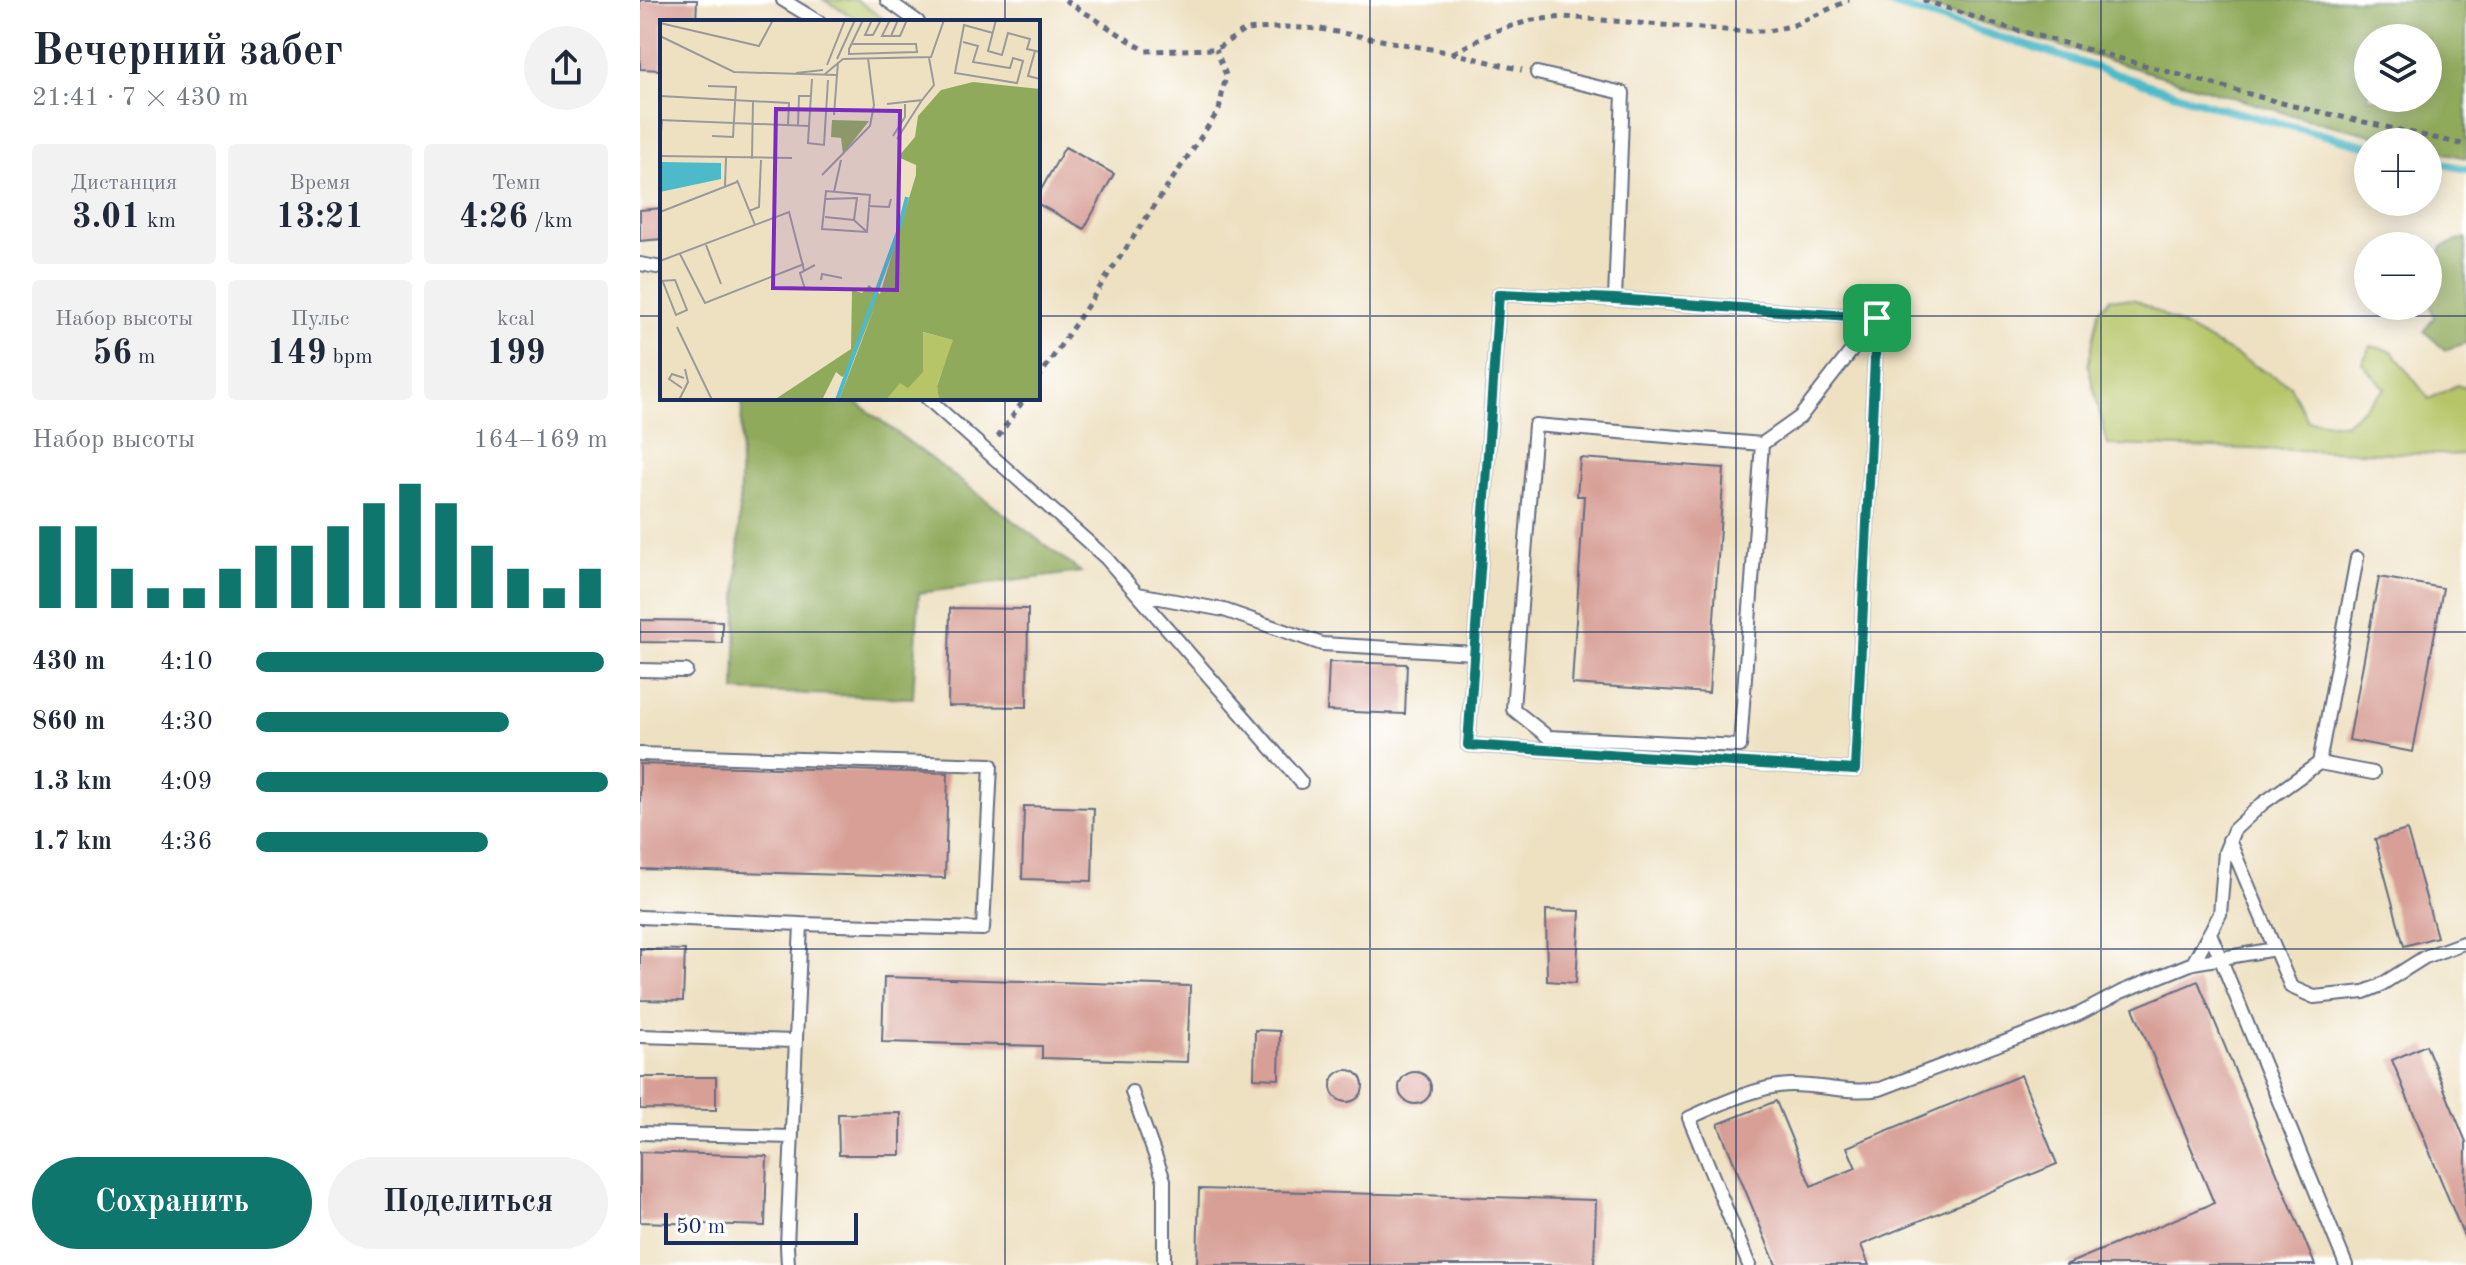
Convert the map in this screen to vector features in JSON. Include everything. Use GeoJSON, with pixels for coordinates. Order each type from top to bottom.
{"type":"FeatureCollection","features":[{"type":"Feature","properties":{"kind":"lane"},"geometry":{"type":"LineString","coordinates":[[783,0],[816,20]]}},
{"type":"Feature","properties":{"kind":"lane"},"geometry":{"type":"LineString","coordinates":[[887,0],[915,20]]}},
{"type":"Feature","properties":{"kind":"lane"},"geometry":{"type":"LineString","coordinates":[[1533,72],[1623,93],[1615,299]]}},
{"type":"Feature","properties":{"kind":"lane"},"geometry":{"type":"LineString","coordinates":[[640,264],[660,268]]}},
{"type":"Feature","properties":{"kind":"lane"},"geometry":{"type":"LineString","coordinates":[[1499,294],[1877,318],[1855,770],[1468,745],[1499,294]]}},
{"type":"Feature","properties":{"kind":"lane"},"geometry":{"type":"LineString","coordinates":[[1762,444],[1740,746],[1548,737],[1513,709],[1535,425],[1762,444],[1800,417],[1877,318]]}},
{"type":"Feature","properties":{"kind":"lane"},"geometry":{"type":"LineString","coordinates":[[929,400],[1106,558],[1301,782]]}},
{"type":"Feature","properties":{"kind":"lane"},"geometry":{"type":"LineString","coordinates":[[2193,963],[2220,914],[2225,852],[2234,830],[2262,804],[2319,763],[2357,558]]}},
{"type":"Feature","properties":{"kind":"lane"},"geometry":{"type":"LineString","coordinates":[[1138,594],[1224,610],[1322,644],[1474,653]]}},
{"type":"Feature","properties":{"kind":"lane"},"geometry":{"type":"LineString","coordinates":[[640,670],[686,671]]}},
{"type":"Feature","properties":{"kind":"lane"},"geometry":{"type":"LineString","coordinates":[[640,754],[991,765],[983,929],[640,917]]}},
{"type":"Feature","properties":{"kind":"lane"},"geometry":{"type":"LineString","coordinates":[[2319,763],[2373,773]]}},
{"type":"Feature","properties":{"kind":"lane"},"geometry":{"type":"LineString","coordinates":[[2229,840],[2291,987],[2314,997],[2372,989],[2425,957],[2466,942]]}},
{"type":"Feature","properties":{"kind":"lane"},"geometry":{"type":"LineString","coordinates":[[788,1265],[801,924]]}},
{"type":"Feature","properties":{"kind":"lane"},"geometry":{"type":"LineString","coordinates":[[2210,933],[2346,1265]]}},
{"type":"Feature","properties":{"kind":"lane"},"geometry":{"type":"LineString","coordinates":[[1749,1265],[1689,1118],[1773,1086],[1864,1091],[1896,1084],[2079,1014],[2121,992],[2193,963],[2275,949]]}},
{"type":"Feature","properties":{"kind":"lane"},"geometry":{"type":"LineString","coordinates":[[640,1036],[795,1041]]}},
{"type":"Feature","properties":{"kind":"lane"},"geometry":{"type":"LineString","coordinates":[[1132,1092],[1164,1180],[1164,1265]]}},
{"type":"Feature","properties":{"kind":"lane"},"geometry":{"type":"LineString","coordinates":[[640,1133],[792,1137]]}},
{"type":"Feature","properties":{"kind":"path"},"geometry":{"type":"LineString","coordinates":[[1065,0],[1146,51],[1216,49],[1245,30],[1274,27],[1320,29],[1453,53],[1533,72]]}},
{"type":"Feature","properties":{"kind":"path"},"geometry":{"type":"LineString","coordinates":[[1453,53],[1495,31],[1532,20],[1564,17],[1769,31],[1794,25],[1849,0]]}},
{"type":"Feature","properties":{"kind":"path"},"geometry":{"type":"LineString","coordinates":[[1923,0],[2010,28],[2289,105],[2466,145]]}},
{"type":"Feature","properties":{"kind":"path"},"geometry":{"type":"LineString","coordinates":[[1040,376],[1219,110],[1226,75],[1216,49]]}},
{"type":"Feature","properties":{"kind":"path"},"geometry":{"type":"LineString","coordinates":[[988,452],[1024,400]]}},
{"type":"Feature","properties":{"kind":"green space"},"geometry":{"type":"Polygon","coordinates":[[[824,0],[857,0],[885,20],[859,20],[824,0]]]}},
{"type":"Feature","properties":{"kind":"green space"},"geometry":{"type":"Polygon","coordinates":[[[1906,0],[2466,0],[2466,158],[2442,152],[2442,128],[2354,128],[2354,131],[1906,0]]]}},
{"type":"Feature","properties":{"kind":"green space"},"geometry":{"type":"Polygon","coordinates":[[[2466,238],[2466,343],[2445,350],[2424,331],[2432,320],[2442,320],[2443,246],[2466,238]]]}},
{"type":"Feature","properties":{"kind":"green space"},"geometry":{"type":"Polygon","coordinates":[[[2110,298],[2136,300],[2290,385],[2307,420],[2345,424],[2385,389],[2362,363],[2371,346],[2392,351],[2429,399],[2457,385],[2466,388],[2466,455],[2108,445],[2088,366],[2099,311],[2110,298]]]}},
{"type":"Feature","properties":{"kind":"green space"},"geometry":{"type":"Polygon","coordinates":[[[742,400],[854,400],[1081,572],[919,593],[913,698],[735,691],[742,400]]]}},
{"type":"Feature","properties":{"kind":"building"},"geometry":{"type":"Polygon","coordinates":[[[640,0],[697,0],[696,20],[660,20],[660,70],[640,69],[640,0]]]}},
{"type":"Feature","properties":{"kind":"building"},"geometry":{"type":"Polygon","coordinates":[[[1065,147],[1114,174],[1084,229],[1040,205],[1040,191],[1065,147]]]}},
{"type":"Feature","properties":{"kind":"building"},"geometry":{"type":"Polygon","coordinates":[[[660,208],[660,239],[640,241],[640,210],[660,208]]]}},
{"type":"Feature","properties":{"kind":"building"},"geometry":{"type":"Polygon","coordinates":[[[1580,458],[1724,468],[1709,693],[1572,684],[1584,496],[1577,496],[1580,458]]]}},
{"type":"Feature","properties":{"kind":"building"},"geometry":{"type":"Polygon","coordinates":[[[2379,577],[2443,588],[2413,752],[2349,740],[2379,577]]]}},
{"type":"Feature","properties":{"kind":"building"},"geometry":{"type":"Polygon","coordinates":[[[950,608],[1028,609],[1027,707],[948,706],[950,608]]]}},
{"type":"Feature","properties":{"kind":"building"},"geometry":{"type":"Polygon","coordinates":[[[640,620],[722,621],[722,643],[640,642],[640,620]]]}},
{"type":"Feature","properties":{"kind":"building"},"geometry":{"type":"Polygon","coordinates":[[[1329,662],[1407,664],[1405,714],[1327,711],[1329,662]]]}},
{"type":"Feature","properties":{"kind":"building"},"geometry":{"type":"Polygon","coordinates":[[[640,764],[948,773],[945,878],[640,869],[640,764]]]}},
{"type":"Feature","properties":{"kind":"building"},"geometry":{"type":"Polygon","coordinates":[[[1024,806],[1094,808],[1092,881],[1022,879],[1024,806]]]}},
{"type":"Feature","properties":{"kind":"building"},"geometry":{"type":"Polygon","coordinates":[[[2407,830],[2437,937],[2404,946],[2375,839],[2407,830]]]}},
{"type":"Feature","properties":{"kind":"building"},"geometry":{"type":"Polygon","coordinates":[[[1546,910],[1580,911],[1576,983],[1547,981],[1546,910]]]}},
{"type":"Feature","properties":{"kind":"building"},"geometry":{"type":"Polygon","coordinates":[[[640,949],[685,950],[683,1001],[640,1000],[640,949]]]}},
{"type":"Feature","properties":{"kind":"building"},"geometry":{"type":"Polygon","coordinates":[[[884,977],[1190,986],[1187,1062],[1042,1058],[1042,1046],[882,1042],[884,977]]]}},
{"type":"Feature","properties":{"kind":"building"},"geometry":{"type":"Polygon","coordinates":[[[2198,981],[2315,1265],[2065,1265],[2214,1203],[2133,1008],[2198,981]]]}},
{"type":"Feature","properties":{"kind":"building"},"geometry":{"type":"Polygon","coordinates":[[[1255,1030],[1280,1031],[1279,1079],[1254,1078],[1255,1030]]]}},
{"type":"Feature","properties":{"kind":"building"},"geometry":{"type":"Polygon","coordinates":[[[2426,1045],[2466,1142],[2465,1239],[2392,1060],[2426,1045]]]}},
{"type":"Feature","properties":{"kind":"building"},"geometry":{"type":"Polygon","coordinates":[[[1347,1070],[1359,1074],[1363,1086],[1359,1098],[1347,1102],[1335,1098],[1331,1086],[1335,1074],[1347,1070]]]}},
{"type":"Feature","properties":{"kind":"building"},"geometry":{"type":"Polygon","coordinates":[[[1415,1072],[1427,1076],[1431,1088],[1427,1100],[1415,1104],[1403,1100],[1399,1088],[1403,1076],[1415,1072]]]}},
{"type":"Feature","properties":{"kind":"building"},"geometry":{"type":"Polygon","coordinates":[[[2021,1075],[2057,1164],[1861,1245],[1869,1265],[1776,1265],[1718,1124],[1776,1101],[1811,1186],[1856,1168],[1847,1147],[2021,1075]]]}},
{"type":"Feature","properties":{"kind":"building"},"geometry":{"type":"Polygon","coordinates":[[[640,1077],[716,1077],[716,1110],[640,1109],[640,1077]]]}},
{"type":"Feature","properties":{"kind":"building"},"geometry":{"type":"Polygon","coordinates":[[[901,1113],[901,1155],[839,1155],[838,1114],[901,1113]]]}},
{"type":"Feature","properties":{"kind":"building"},"geometry":{"type":"Polygon","coordinates":[[[640,1152],[767,1156],[765,1226],[640,1222],[640,1152]]]}},
{"type":"Feature","properties":{"kind":"building"},"geometry":{"type":"Polygon","coordinates":[[[1199,1189],[1596,1200],[1594,1265],[1197,1265],[1199,1189]]]}},
{"type":"Feature","properties":{"kind":"waterway"},"geometry":{"type":"LineString","coordinates":[[1877,0],[2219,108],[2354,142]]}},
{"type":"Feature","properties":{"kind":"waterway"},"geometry":{"type":"LineString","coordinates":[[2442,164],[2466,169]]}},
{"type":"Feature","properties":{"kind":"route"},"geometry":{"type":"LineString","coordinates":[[1499,294],[1877,318],[1855,770],[1468,745],[1499,294]]}}]}
